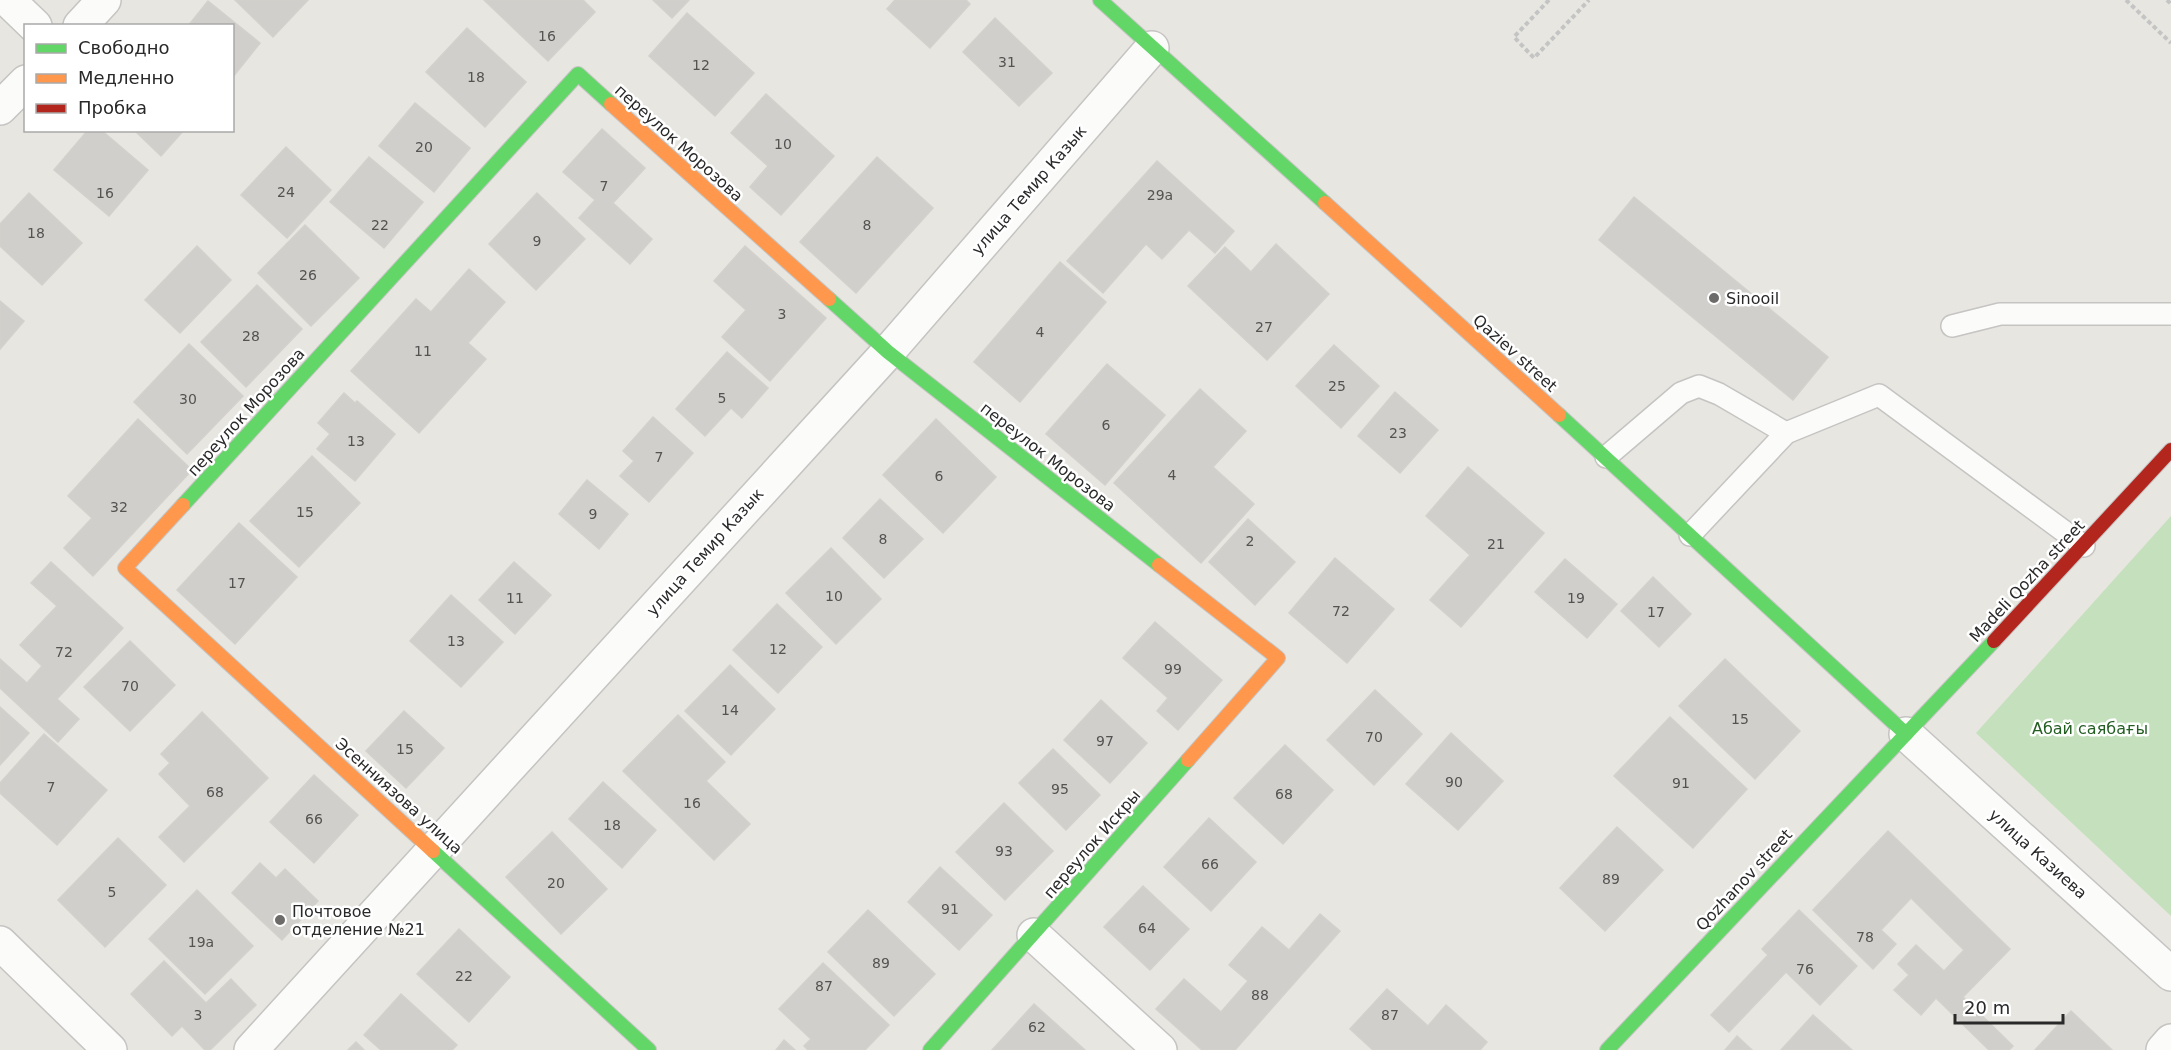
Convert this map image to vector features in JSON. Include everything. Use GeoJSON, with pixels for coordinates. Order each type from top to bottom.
{"type":"FeatureCollection","features":[{"type":"Feature","properties":{"kind":"street"},"geometry":{"type":"LineString","coordinates":[[8,0],[33,24]]}},
{"type":"Feature","properties":{"kind":"street"},"geometry":{"type":"LineString","coordinates":[[82,24],[104,0]]}},
{"type":"Feature","properties":{"kind":"street","name":"Qaziev street"},"geometry":{"type":"LineString","coordinates":[[1100,0],[1606,457],[1906,734]]}},
{"type":"Feature","properties":{"kind":"street","name":"улица Темир Казык"},"geometry":{"type":"LineString","coordinates":[[251,1050],[888,352],[1152,48]]}},
{"type":"Feature","properties":{"kind":"street","name":"переулок Морозова"},"geometry":{"type":"LineString","coordinates":[[125,568],[578,74],[888,352],[1278,658]]}},
{"type":"Feature","properties":{"kind":"street"},"geometry":{"type":"LineString","coordinates":[[0,108],[24,84]]}},
{"type":"Feature","properties":{"kind":"street","name":"Madeli Qozha street"},"geometry":{"type":"LineString","coordinates":[[1906,734],[2084,546],[2171,450]]}},
{"type":"Feature","properties":{"kind":"street","name":"Эсенниязова улица"},"geometry":{"type":"LineString","coordinates":[[125,568],[649,1050]]}},
{"type":"Feature","properties":{"kind":"street","name":"переулок Искры"},"geometry":{"type":"LineString","coordinates":[[930,1050],[1278,658]]}},
{"type":"Feature","properties":{"kind":"street","name":"улица Казиева"},"geometry":{"type":"LineString","coordinates":[[1906,734],[2171,974]]}},
{"type":"Feature","properties":{"kind":"street","name":"Qozhanov street"},"geometry":{"type":"LineString","coordinates":[[1607,1050],[1906,734]]}},
{"type":"Feature","properties":{"kind":"street"},"geometry":{"type":"LineString","coordinates":[[1034,935],[1160,1050]]}},
{"type":"Feature","properties":{"kind":"street"},"geometry":{"type":"LineString","coordinates":[[0,943],[110,1050]]}},
{"type":"Feature","properties":{"kind":"street"},"geometry":{"type":"LineString","coordinates":[[2163,1050],[2171,1041]]}},
{"type":"Feature","properties":{"kind":"lane"},"geometry":{"type":"LineString","coordinates":[[1952,326],[2000,314],[2171,314]]}},
{"type":"Feature","properties":{"kind":"lane"},"geometry":{"type":"LineString","coordinates":[[1606,457],[1681,393],[1700,386],[1719,394],[1786,433]]}},
{"type":"Feature","properties":{"kind":"lane"},"geometry":{"type":"LineString","coordinates":[[1690,535],[1786,433],[1879,395],[2084,546]]}},
{"type":"Feature","properties":{"kind":"path"},"geometry":{"type":"LineString","coordinates":[[1549,0],[1514,37],[1534,58],[1589,0]]}},
{"type":"Feature","properties":{"kind":"path"},"geometry":{"type":"LineString","coordinates":[[2126,0],[2171,43]]}},
{"type":"Feature","properties":{"kind":"path"},"geometry":{"type":"LineString","coordinates":[[2167,0],[2171,4]]}},
{"type":"Feature","properties":{"kind":"green space","name":"Абай саябағы"},"geometry":{"type":"Polygon","coordinates":[[[2171,516],[2171,916],[1976,733],[2171,516]]]}},
{"type":"Feature","properties":{"kind":"building"},"geometry":{"type":"Polygon","coordinates":[[[235,0],[308,0],[273,37],[235,0]]]}},
{"type":"Feature","properties":{"kind":"building"},"geometry":{"type":"Polygon","coordinates":[[[484,0],[583,0],[595,12],[548,61],[484,0]]]}},
{"type":"Feature","properties":{"kind":"building"},"geometry":{"type":"Polygon","coordinates":[[[653,0],[689,0],[672,18],[653,0]]]}},
{"type":"Feature","properties":{"kind":"building"},"geometry":{"type":"Polygon","coordinates":[[[895,0],[966,0],[970,4],[930,48],[887,9],[895,0]]]}},
{"type":"Feature","properties":{"kind":"building"},"geometry":{"type":"Polygon","coordinates":[[[208,1],[260,43],[234,76],[234,24],[190,24],[208,1]]]}},
{"type":"Feature","properties":{"kind":"building"},"geometry":{"type":"Polygon","coordinates":[[[687,13],[754,73],[715,116],[649,56],[687,13]]]}},
{"type":"Feature","properties":{"kind":"building"},"geometry":{"type":"Polygon","coordinates":[[[995,18],[1052,73],[1019,106],[963,52],[995,18]]]}},
{"type":"Feature","properties":{"kind":"building"},"geometry":{"type":"Polygon","coordinates":[[[467,28],[526,82],[485,127],[426,72],[467,28]]]}},
{"type":"Feature","properties":{"kind":"building"},"geometry":{"type":"Polygon","coordinates":[[[766,94],[834,156],[781,215],[750,187],[768,166],[731,133],[766,94]]]}},
{"type":"Feature","properties":{"kind":"building"},"geometry":{"type":"Polygon","coordinates":[[[415,103],[470,148],[434,192],[379,146],[415,103]]]}},
{"type":"Feature","properties":{"kind":"building"},"geometry":{"type":"Polygon","coordinates":[[[602,129],[645,168],[613,203],[652,239],[630,264],[579,218],[595,200],[563,172],[602,129]]]}},
{"type":"Feature","properties":{"kind":"building"},"geometry":{"type":"Polygon","coordinates":[[[86,132],[103,132],[148,170],[109,216],[54,170],[86,132]]]}},
{"type":"Feature","properties":{"kind":"building"},"geometry":{"type":"Polygon","coordinates":[[[136,132],[182,132],[161,156],[136,132]]]}},
{"type":"Feature","properties":{"kind":"building"},"geometry":{"type":"Polygon","coordinates":[[[286,147],[331,190],[287,238],[241,195],[286,147]]]}},
{"type":"Feature","properties":{"kind":"building"},"geometry":{"type":"Polygon","coordinates":[[[369,157],[423,202],[384,248],[330,202],[369,157]]]}},
{"type":"Feature","properties":{"kind":"building"},"geometry":{"type":"Polygon","coordinates":[[[877,157],[933,208],[856,293],[800,242],[877,157]]]}},
{"type":"Feature","properties":{"kind":"building"},"geometry":{"type":"Polygon","coordinates":[[[1157,161],[1234,231],[1215,253],[1189,230],[1162,259],[1146,244],[1103,293],[1067,261],[1157,161]]]}},
{"type":"Feature","properties":{"kind":"building"},"geometry":{"type":"Polygon","coordinates":[[[29,193],[82,243],[42,285],[0,246],[0,224],[29,193]]]}},
{"type":"Feature","properties":{"kind":"building"},"geometry":{"type":"Polygon","coordinates":[[[537,193],[585,239],[536,290],[489,244],[537,193]]]}},
{"type":"Feature","properties":{"kind":"building","name":"Sinooil"},"geometry":{"type":"Polygon","coordinates":[[[1634,197],[1828,357],[1793,400],[1599,240],[1634,197]]]}},
{"type":"Feature","properties":{"kind":"building"},"geometry":{"type":"Polygon","coordinates":[[[305,225],[359,278],[311,326],[258,273],[305,225]]]}},
{"type":"Feature","properties":{"kind":"building"},"geometry":{"type":"Polygon","coordinates":[[[1276,244],[1329,294],[1267,360],[1188,286],[1225,247],[1251,272],[1276,244]]]}},
{"type":"Feature","properties":{"kind":"building"},"geometry":{"type":"Polygon","coordinates":[[[197,246],[231,280],[180,333],[145,300],[197,246]]]}},
{"type":"Feature","properties":{"kind":"building"},"geometry":{"type":"Polygon","coordinates":[[[745,246],[826,318],[770,381],[722,337],[746,310],[714,281],[745,246]]]}},
{"type":"Feature","properties":{"kind":"building"},"geometry":{"type":"Polygon","coordinates":[[[1060,262],[1106,302],[1020,402],[974,362],[1060,262]]]}},
{"type":"Feature","properties":{"kind":"building"},"geometry":{"type":"Polygon","coordinates":[[[469,269],[505,302],[468,343],[486,359],[419,433],[351,371],[416,299],[431,312],[469,269]]]}},
{"type":"Feature","properties":{"kind":"building"},"geometry":{"type":"Polygon","coordinates":[[[257,285],[302,329],[246,387],[201,342],[257,285]]]}},
{"type":"Feature","properties":{"kind":"building"},"geometry":{"type":"Polygon","coordinates":[[[0,301],[24,321],[0,349],[0,301]]]}},
{"type":"Feature","properties":{"kind":"building"},"geometry":{"type":"Polygon","coordinates":[[[189,344],[243,396],[187,454],[134,402],[189,344]]]}},
{"type":"Feature","properties":{"kind":"building"},"geometry":{"type":"Polygon","coordinates":[[[1334,345],[1379,386],[1341,428],[1296,386],[1334,345]]]}},
{"type":"Feature","properties":{"kind":"building"},"geometry":{"type":"Polygon","coordinates":[[[727,352],[768,388],[742,418],[731,408],[705,436],[676,409],[727,352]]]}},
{"type":"Feature","properties":{"kind":"building"},"geometry":{"type":"Polygon","coordinates":[[[1107,364],[1165,415],[1105,485],[1046,434],[1107,364]]]}},
{"type":"Feature","properties":{"kind":"building"},"geometry":{"type":"Polygon","coordinates":[[[1200,389],[1246,431],[1213,467],[1254,504],[1201,563],[1114,483],[1200,389]]]}},
{"type":"Feature","properties":{"kind":"building"},"geometry":{"type":"Polygon","coordinates":[[[1395,392],[1438,430],[1400,473],[1358,436],[1395,392]]]}},
{"type":"Feature","properties":{"kind":"building"},"geometry":{"type":"Polygon","coordinates":[[[344,393],[355,403],[357,401],[395,434],[355,481],[317,449],[330,434],[318,423],[344,393]]]}},
{"type":"Feature","properties":{"kind":"building"},"geometry":{"type":"Polygon","coordinates":[[[653,417],[693,453],[649,502],[620,476],[634,461],[623,451],[653,417]]]}},
{"type":"Feature","properties":{"kind":"building"},"geometry":{"type":"Polygon","coordinates":[[[138,419],[192,470],[93,576],[64,548],[92,518],[68,496],[138,419]]]}},
{"type":"Feature","properties":{"kind":"building"},"geometry":{"type":"Polygon","coordinates":[[[936,419],[996,477],[943,533],[883,475],[936,419]]]}},
{"type":"Feature","properties":{"kind":"building"},"geometry":{"type":"Polygon","coordinates":[[[312,456],[360,503],[299,567],[250,521],[312,456]]]}},
{"type":"Feature","properties":{"kind":"building"},"geometry":{"type":"Polygon","coordinates":[[[1468,467],[1544,533],[1461,627],[1430,600],[1470,555],[1426,516],[1468,467]]]}},
{"type":"Feature","properties":{"kind":"building"},"geometry":{"type":"Polygon","coordinates":[[[587,480],[628,514],[599,549],[559,514],[587,480]]]}},
{"type":"Feature","properties":{"kind":"building"},"geometry":{"type":"Polygon","coordinates":[[[880,499],[923,539],[884,578],[843,538],[880,499]]]}},
{"type":"Feature","properties":{"kind":"building"},"geometry":{"type":"Polygon","coordinates":[[[1248,519],[1295,562],[1255,605],[1209,562],[1248,519]]]}},
{"type":"Feature","properties":{"kind":"building"},"geometry":{"type":"Polygon","coordinates":[[[239,523],[297,577],[235,644],[177,590],[239,523]]]}},
{"type":"Feature","properties":{"kind":"building"},"geometry":{"type":"Polygon","coordinates":[[[831,548],[881,599],[836,644],[786,593],[831,548]]]}},
{"type":"Feature","properties":{"kind":"building"},"geometry":{"type":"Polygon","coordinates":[[[1335,558],[1394,609],[1347,663],[1289,613],[1335,558]]]}},
{"type":"Feature","properties":{"kind":"building"},"geometry":{"type":"Polygon","coordinates":[[[1565,559],[1617,604],[1587,638],[1535,592],[1565,559]]]}},
{"type":"Feature","properties":{"kind":"building"},"geometry":{"type":"Polygon","coordinates":[[[51,562],[123,628],[57,699],[79,719],[58,742],[0,688],[0,659],[27,683],[42,666],[20,645],[57,606],[31,583],[51,562]]]}},
{"type":"Feature","properties":{"kind":"building"},"geometry":{"type":"Polygon","coordinates":[[[514,562],[551,595],[515,634],[479,600],[514,562]]]}},
{"type":"Feature","properties":{"kind":"building"},"geometry":{"type":"Polygon","coordinates":[[[1653,577],[1691,614],[1659,647],[1621,611],[1653,577]]]}},
{"type":"Feature","properties":{"kind":"building"},"geometry":{"type":"Polygon","coordinates":[[[451,595],[503,642],[461,687],[410,641],[451,595]]]}},
{"type":"Feature","properties":{"kind":"building"},"geometry":{"type":"Polygon","coordinates":[[[777,604],[822,647],[778,693],[733,650],[777,604]]]}},
{"type":"Feature","properties":{"kind":"building"},"geometry":{"type":"Polygon","coordinates":[[[1155,622],[1222,680],[1178,730],[1157,711],[1168,698],[1123,658],[1155,622]]]}},
{"type":"Feature","properties":{"kind":"building"},"geometry":{"type":"Polygon","coordinates":[[[130,641],[175,685],[130,731],[84,687],[130,641]]]}},
{"type":"Feature","properties":{"kind":"building"},"geometry":{"type":"Polygon","coordinates":[[[1725,659],[1800,731],[1755,779],[1679,706],[1725,659]]]}},
{"type":"Feature","properties":{"kind":"building"},"geometry":{"type":"Polygon","coordinates":[[[730,665],[775,709],[731,755],[685,711],[730,665]]]}},
{"type":"Feature","properties":{"kind":"building"},"geometry":{"type":"Polygon","coordinates":[[[1375,690],[1422,734],[1374,785],[1327,740],[1375,690]]]}},
{"type":"Feature","properties":{"kind":"building"},"geometry":{"type":"Polygon","coordinates":[[[1101,700],[1147,743],[1110,783],[1064,740],[1101,700]]]}},
{"type":"Feature","properties":{"kind":"building"},"geometry":{"type":"Polygon","coordinates":[[[0,707],[29,733],[0,765],[0,707]]]}},
{"type":"Feature","properties":{"kind":"building"},"geometry":{"type":"Polygon","coordinates":[[[404,711],[444,748],[406,788],[366,751],[404,711]]]}},
{"type":"Feature","properties":{"kind":"building"},"geometry":{"type":"Polygon","coordinates":[[[202,712],[268,778],[184,862],[159,837],[190,806],[159,774],[170,763],[161,754],[202,712]]]}},
{"type":"Feature","properties":{"kind":"building"},"geometry":{"type":"Polygon","coordinates":[[[678,715],[725,762],[706,781],[750,824],[714,860],[623,771],[678,715]]]}},
{"type":"Feature","properties":{"kind":"building"},"geometry":{"type":"Polygon","coordinates":[[[1670,717],[1747,789],[1693,848],[1614,776],[1670,717]]]}},
{"type":"Feature","properties":{"kind":"building"},"geometry":{"type":"Polygon","coordinates":[[[1451,733],[1503,781],[1458,830],[1406,784],[1451,733]]]}},
{"type":"Feature","properties":{"kind":"building"},"geometry":{"type":"Polygon","coordinates":[[[44,734],[107,790],[57,845],[0,793],[0,783],[44,734]]]}},
{"type":"Feature","properties":{"kind":"building"},"geometry":{"type":"Polygon","coordinates":[[[1285,745],[1333,790],[1283,844],[1234,798],[1285,745]]]}},
{"type":"Feature","properties":{"kind":"building"},"geometry":{"type":"Polygon","coordinates":[[[1053,749],[1100,795],[1066,830],[1019,783],[1053,749]]]}},
{"type":"Feature","properties":{"kind":"building"},"geometry":{"type":"Polygon","coordinates":[[[314,775],[358,815],[314,863],[270,822],[314,775]]]}},
{"type":"Feature","properties":{"kind":"building"},"geometry":{"type":"Polygon","coordinates":[[[603,782],[656,830],[622,868],[569,819],[603,782]]]}},
{"type":"Feature","properties":{"kind":"building"},"geometry":{"type":"Polygon","coordinates":[[[1004,803],[1053,851],[1005,900],[956,852],[1004,803]]]}},
{"type":"Feature","properties":{"kind":"building"},"geometry":{"type":"Polygon","coordinates":[[[1209,818],[1256,862],[1211,911],[1164,867],[1209,818]]]}},
{"type":"Feature","properties":{"kind":"building"},"geometry":{"type":"Polygon","coordinates":[[[1617,827],[1663,870],[1605,931],[1560,888],[1617,827]]]}},
{"type":"Feature","properties":{"kind":"building"},"geometry":{"type":"Polygon","coordinates":[[[1888,831],[2010,949],[1963,997],[2013,1046],[2009,1050],[1989,1050],[1936,998],[1921,1015],[1894,990],[1909,975],[1898,964],[1916,945],[1944,971],[1964,950],[1911,898],[1881,930],[1896,944],[1873,969],[1813,910],[1888,831]]]}},
{"type":"Feature","properties":{"kind":"building"},"geometry":{"type":"Polygon","coordinates":[[[552,832],[607,889],[561,934],[506,877],[552,832]]]}},
{"type":"Feature","properties":{"kind":"building"},"geometry":{"type":"Polygon","coordinates":[[[118,838],[166,885],[105,947],[58,900],[118,838]]]}},
{"type":"Feature","properties":{"kind":"building","name":"Почтовое отделение №21"},"geometry":{"type":"Polygon","coordinates":[[[260,863],[276,878],[285,869],[318,901],[282,940],[232,893],[260,863]]]}},
{"type":"Feature","properties":{"kind":"building"},"geometry":{"type":"Polygon","coordinates":[[[940,867],[992,915],[959,950],[908,902],[940,867]]]}},
{"type":"Feature","properties":{"kind":"building"},"geometry":{"type":"Polygon","coordinates":[[[1143,886],[1189,929],[1150,970],[1104,927],[1143,886]]]}},
{"type":"Feature","properties":{"kind":"building"},"geometry":{"type":"Polygon","coordinates":[[[197,890],[253,946],[205,994],[149,939],[197,890]]]}},
{"type":"Feature","properties":{"kind":"building"},"geometry":{"type":"Polygon","coordinates":[[[868,910],[935,974],[894,1016],[828,952],[868,910]]]}},
{"type":"Feature","properties":{"kind":"building"},"geometry":{"type":"Polygon","coordinates":[[[1799,910],[1857,966],[1820,1005],[1786,972],[1729,1032],[1711,1015],[1768,955],[1762,949],[1799,910]]]}},
{"type":"Feature","properties":{"kind":"building"},"geometry":{"type":"Polygon","coordinates":[[[1320,914],[1340,931],[1235,1050],[1202,1050],[1156,1009],[1184,979],[1221,1012],[1248,981],[1229,965],[1262,927],[1289,950],[1320,914]]]}},
{"type":"Feature","properties":{"kind":"building"},"geometry":{"type":"Polygon","coordinates":[[[459,929],[510,977],[469,1022],[417,974],[459,929]]]}},
{"type":"Feature","properties":{"kind":"building"},"geometry":{"type":"Polygon","coordinates":[[[164,961],[206,1003],[231,979],[256,1005],[210,1050],[205,1050],[182,1026],[172,1036],[131,994],[164,961]]]}},
{"type":"Feature","properties":{"kind":"building"},"geometry":{"type":"Polygon","coordinates":[[[823,963],[889,1025],[865,1050],[808,1050],[804,1046],[811,1039],[779,1009],[823,963]]]}},
{"type":"Feature","properties":{"kind":"building"},"geometry":{"type":"Polygon","coordinates":[[[1387,989],[1428,1026],[1446,1005],[1487,1042],[1480,1050],[1373,1050],[1350,1029],[1387,989]]]}},
{"type":"Feature","properties":{"kind":"building"},"geometry":{"type":"Polygon","coordinates":[[[401,994],[457,1045],[452,1050],[381,1050],[364,1035],[401,994]]]}},
{"type":"Feature","properties":{"kind":"building"},"geometry":{"type":"Polygon","coordinates":[[[1034,1004],[1085,1050],[992,1050],[1034,1004]]]}},
{"type":"Feature","properties":{"kind":"building"},"geometry":{"type":"Polygon","coordinates":[[[2071,1011],[2112,1050],[2035,1050],[2071,1011]]]}},
{"type":"Feature","properties":{"kind":"building"},"geometry":{"type":"Polygon","coordinates":[[[1813,1015],[1852,1050],[1781,1050],[1813,1015]]]}},
{"type":"Feature","properties":{"kind":"building"},"geometry":{"type":"Polygon","coordinates":[[[1737,1036],[1752,1050],[1725,1050],[1737,1036]]]}},
{"type":"Feature","properties":{"kind":"building"},"geometry":{"type":"Polygon","coordinates":[[[784,1040],[795,1050],[776,1050],[784,1040]]]}},
{"type":"Feature","properties":{"kind":"building"},"geometry":{"type":"Polygon","coordinates":[[[356,1042],[364,1050],[348,1050],[356,1042]]]}},
{"type":"Feature","properties":{"kind":"traffic: fast"},"geometry":{"type":"LineString","coordinates":[[1100,0],[1325,203]]}},
{"type":"Feature","properties":{"kind":"traffic: fast"},"geometry":{"type":"LineString","coordinates":[[183,505],[578,74],[611,104]]}},
{"type":"Feature","properties":{"kind":"traffic: fast"},"geometry":{"type":"LineString","coordinates":[[829,299],[888,352],[1159,565]]}},
{"type":"Feature","properties":{"kind":"traffic: fast"},"geometry":{"type":"LineString","coordinates":[[1559,415],[1906,734]]}},
{"type":"Feature","properties":{"kind":"traffic: fast"},"geometry":{"type":"LineString","coordinates":[[1607,1050],[1994,641]]}},
{"type":"Feature","properties":{"kind":"traffic: fast"},"geometry":{"type":"LineString","coordinates":[[930,1050],[1188,760]]}},
{"type":"Feature","properties":{"kind":"traffic: fast"},"geometry":{"type":"LineString","coordinates":[[433,851],[649,1050]]}},
{"type":"Feature","properties":{"kind":"traffic: slow"},"geometry":{"type":"LineString","coordinates":[[611,104],[829,299]]}},
{"type":"Feature","properties":{"kind":"traffic: slow"},"geometry":{"type":"LineString","coordinates":[[1325,203],[1559,415]]}},
{"type":"Feature","properties":{"kind":"traffic: slow"},"geometry":{"type":"LineString","coordinates":[[183,505],[125,568],[433,851]]}},
{"type":"Feature","properties":{"kind":"traffic: slow"},"geometry":{"type":"LineString","coordinates":[[1159,565],[1278,658],[1188,760]]}},
{"type":"Feature","properties":{"kind":"traffic: jam"},"geometry":{"type":"LineString","coordinates":[[1994,641],[2171,450]]}},
{"type":"Feature","properties":{"kind":"place","name":"Sinooil"},"geometry":{"type":"Point","coordinates":[1714,298]}},
{"type":"Feature","properties":{"kind":"place","name":"Почтовое отделение №21"},"geometry":{"type":"Point","coordinates":[280,920]}}]}
